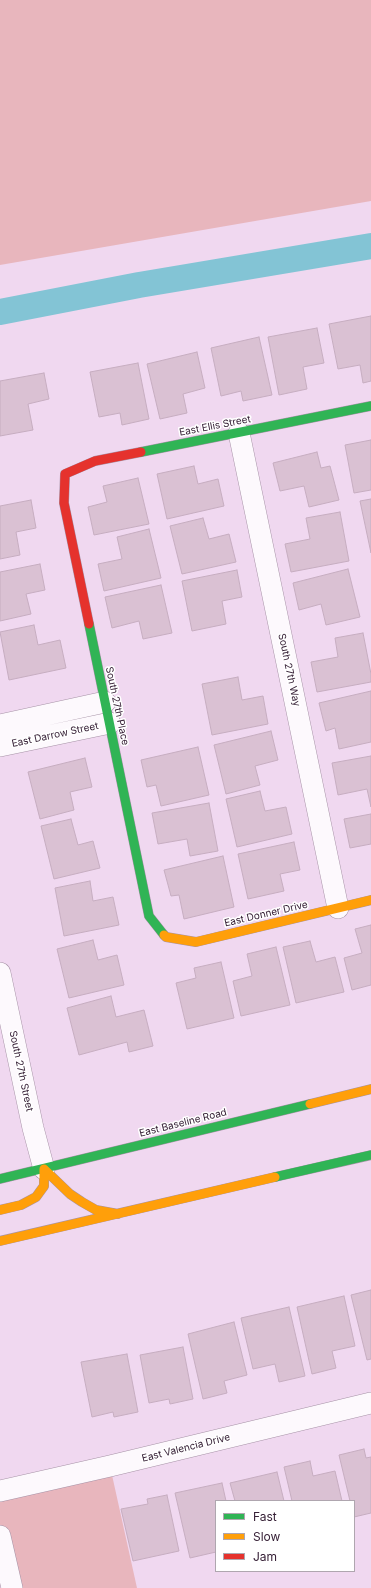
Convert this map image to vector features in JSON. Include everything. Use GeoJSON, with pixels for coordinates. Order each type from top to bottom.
{"type":"FeatureCollection","features":[{"type":"Feature","properties":{"kind":"street","name":"East Ellis Street"},"geometry":{"type":"LineString","coordinates":[[65,474],[95,461],[371,406]]}},
{"type":"Feature","properties":{"kind":"street","name":"South 27th Way"},"geometry":{"type":"LineString","coordinates":[[239,433],[338,908]]}},
{"type":"Feature","properties":{"kind":"street","name":"South 27th Place"},"geometry":{"type":"LineString","coordinates":[[65,474],[64,503],[149,916],[166,937]]}},
{"type":"Feature","properties":{"kind":"street"},"geometry":{"type":"LineString","coordinates":[[0,725],[105,702]]}},
{"type":"Feature","properties":{"kind":"street"},"geometry":{"type":"LineString","coordinates":[[40,716],[44,738]]}},
{"type":"Feature","properties":{"kind":"street","name":"East Darrow Street"},"geometry":{"type":"LineString","coordinates":[[0,746],[110,723]]}},
{"type":"Feature","properties":{"kind":"street","name":"East Donner Drive"},"geometry":{"type":"LineString","coordinates":[[166,937],[196,942],[371,900]]}},
{"type":"Feature","properties":{"kind":"street","name":"South 27th Street"},"geometry":{"type":"LineString","coordinates":[[0,972],[33,1128],[44,1168]]}},
{"type":"Feature","properties":{"kind":"street","name":"East Baseline Road"},"geometry":{"type":"LineString","coordinates":[[0,1179],[371,1089]]}},
{"type":"Feature","properties":{"kind":"street"},"geometry":{"type":"LineString","coordinates":[[0,1241],[371,1155]]}},
{"type":"Feature","properties":{"kind":"street"},"geometry":{"type":"LineString","coordinates":[[0,1210],[21,1205],[36,1197],[44,1186],[44,1168]]}},
{"type":"Feature","properties":{"kind":"street"},"geometry":{"type":"LineString","coordinates":[[44,1168],[70,1194],[82,1202],[96,1210],[120,1214]]}},
{"type":"Feature","properties":{"kind":"street","name":"East Valencia Drive"},"geometry":{"type":"LineString","coordinates":[[0,1491],[371,1403]]}},
{"type":"Feature","properties":{"kind":"street"},"geometry":{"type":"LineString","coordinates":[[0,1536],[12,1588]]}},
{"type":"Feature","properties":{"kind":"shaded area"},"geometry":{"type":"Polygon","coordinates":[[[0,0],[371,0],[371,201],[0,265],[0,0]]]}},
{"type":"Feature","properties":{"kind":"shaded area"},"geometry":{"type":"Polygon","coordinates":[[[110,1466],[137,1588],[12,1588],[0,1536],[0,1491],[110,1466]]]}},
{"type":"Feature","properties":{"kind":"building"},"geometry":{"type":"Polygon","coordinates":[[[371,316],[371,381],[363,383],[360,365],[338,369],[329,324],[371,316]]]}},
{"type":"Feature","properties":{"kind":"building"},"geometry":{"type":"Polygon","coordinates":[[[317,328],[324,363],[303,367],[307,389],[279,395],[268,337],[317,328]]]}},
{"type":"Feature","properties":{"kind":"building"},"geometry":{"type":"Polygon","coordinates":[[[259,337],[272,395],[243,401],[241,391],[221,396],[211,348],[259,337]]]}},
{"type":"Feature","properties":{"kind":"building"},"geometry":{"type":"Polygon","coordinates":[[[197,352],[205,388],[183,394],[187,413],[160,419],[147,364],[197,352]]]}},
{"type":"Feature","properties":{"kind":"building"},"geometry":{"type":"Polygon","coordinates":[[[138,363],[149,419],[122,425],[120,413],[99,417],[90,372],[138,363]]]}},
{"type":"Feature","properties":{"kind":"building"},"geometry":{"type":"Polygon","coordinates":[[[44,373],[49,399],[28,404],[33,430],[0,436],[0,381],[44,373]]]}},
{"type":"Feature","properties":{"kind":"building"},"geometry":{"type":"Polygon","coordinates":[[[371,440],[371,490],[354,493],[345,445],[371,440]]]}},
{"type":"Feature","properties":{"kind":"building"},"geometry":{"type":"Polygon","coordinates":[[[317,452],[321,468],[330,466],[339,500],[309,507],[304,486],[280,491],[273,463],[317,452]]]}},
{"type":"Feature","properties":{"kind":"building"},"geometry":{"type":"Polygon","coordinates":[[[194,466],[198,484],[218,479],[224,506],[167,519],[157,474],[194,466]]]}},
{"type":"Feature","properties":{"kind":"building"},"geometry":{"type":"Polygon","coordinates":[[[138,478],[149,524],[94,535],[88,507],[107,502],[103,486],[138,478]]]}},
{"type":"Feature","properties":{"kind":"building"},"geometry":{"type":"Polygon","coordinates":[[[371,499],[371,553],[360,501],[371,499]]]}},
{"type":"Feature","properties":{"kind":"building"},"geometry":{"type":"Polygon","coordinates":[[[31,500],[36,528],[16,532],[20,555],[0,559],[0,506],[31,500]]]}},
{"type":"Feature","properties":{"kind":"building"},"geometry":{"type":"Polygon","coordinates":[[[340,512],[349,561],[291,572],[285,544],[310,539],[306,518],[340,512]]]}},
{"type":"Feature","properties":{"kind":"building"},"geometry":{"type":"Polygon","coordinates":[[[203,518],[209,539],[229,534],[236,562],[182,574],[170,526],[203,518]]]}},
{"type":"Feature","properties":{"kind":"building"},"geometry":{"type":"Polygon","coordinates":[[[149,529],[161,578],[104,591],[98,564],[122,559],[117,537],[149,529]]]}},
{"type":"Feature","properties":{"kind":"building"},"geometry":{"type":"Polygon","coordinates":[[[40,564],[45,590],[26,594],[31,614],[0,621],[0,572],[40,564]]]}},
{"type":"Feature","properties":{"kind":"building"},"geometry":{"type":"Polygon","coordinates":[[[348,569],[360,617],[326,625],[321,604],[299,610],[293,583],[348,569]]]}},
{"type":"Feature","properties":{"kind":"building"},"geometry":{"type":"Polygon","coordinates":[[[237,570],[242,597],[222,601],[226,624],[192,631],[182,581],[237,570]]]}},
{"type":"Feature","properties":{"kind":"building"},"geometry":{"type":"Polygon","coordinates":[[[161,585],[172,633],[143,639],[139,621],[112,628],[105,597],[161,585]]]}},
{"type":"Feature","properties":{"kind":"building"},"geometry":{"type":"Polygon","coordinates":[[[34,625],[38,645],[60,640],[66,668],[9,680],[0,632],[34,625]]]}},
{"type":"Feature","properties":{"kind":"building"},"geometry":{"type":"Polygon","coordinates":[[[363,633],[371,674],[371,682],[317,692],[311,662],[338,657],[335,638],[363,633]]]}},
{"type":"Feature","properties":{"kind":"building"},"geometry":{"type":"Polygon","coordinates":[[[238,677],[242,700],[263,696],[268,724],[212,735],[202,684],[238,677]]]}},
{"type":"Feature","properties":{"kind":"building"},"geometry":{"type":"Polygon","coordinates":[[[371,691],[371,742],[339,749],[335,728],[326,731],[319,703],[371,691]]]}},
{"type":"Feature","properties":{"kind":"building"},"geometry":{"type":"Polygon","coordinates":[[[271,731],[278,760],[255,766],[260,785],[226,794],[214,745],[271,731]]]}},
{"type":"Feature","properties":{"kind":"building"},"geometry":{"type":"Polygon","coordinates":[[[198,747],[209,795],[161,806],[156,785],[147,787],[141,760],[198,747]]]}},
{"type":"Feature","properties":{"kind":"building"},"geometry":{"type":"Polygon","coordinates":[[[371,756],[371,807],[367,789],[338,795],[332,763],[371,756]]]}},
{"type":"Feature","properties":{"kind":"building"},"geometry":{"type":"Polygon","coordinates":[[[85,758],[92,787],[70,792],[74,810],[40,819],[28,772],[85,758]]]}},
{"type":"Feature","properties":{"kind":"building"},"geometry":{"type":"Polygon","coordinates":[[[260,791],[265,811],[286,807],[292,834],[237,847],[226,799],[260,791]]]}},
{"type":"Feature","properties":{"kind":"building"},"geometry":{"type":"Polygon","coordinates":[[[209,803],[218,851],[190,856],[187,839],[158,844],[152,813],[209,803]]]}},
{"type":"Feature","properties":{"kind":"building"},"geometry":{"type":"Polygon","coordinates":[[[371,814],[371,844],[350,848],[344,819],[371,814]]]}},
{"type":"Feature","properties":{"kind":"building"},"geometry":{"type":"Polygon","coordinates":[[[71,819],[78,845],[93,841],[100,868],[54,879],[41,826],[71,819]]]}},
{"type":"Feature","properties":{"kind":"building"},"geometry":{"type":"Polygon","coordinates":[[[294,842],[300,870],[280,874],[284,891],[248,899],[238,854],[294,842]]]}},
{"type":"Feature","properties":{"kind":"building"},"geometry":{"type":"Polygon","coordinates":[[[223,856],[234,907],[184,919],[179,895],[171,896],[164,870],[223,856]]]}},
{"type":"Feature","properties":{"kind":"building"},"geometry":{"type":"Polygon","coordinates":[[[90,881],[93,901],[113,897],[119,925],[64,936],[55,888],[90,881]]]}},
{"type":"Feature","properties":{"kind":"building"},"geometry":{"type":"Polygon","coordinates":[[[371,925],[371,985],[352,990],[344,958],[362,953],[355,929],[371,925]]]}},
{"type":"Feature","properties":{"kind":"building"},"geometry":{"type":"Polygon","coordinates":[[[93,940],[98,960],[117,955],[124,985],[69,998],[57,949],[93,940]]]}},
{"type":"Feature","properties":{"kind":"building"},"geometry":{"type":"Polygon","coordinates":[[[310,941],[316,962],[335,957],[344,992],[296,1003],[283,947],[310,941]]]}},
{"type":"Feature","properties":{"kind":"building"},"geometry":{"type":"Polygon","coordinates":[[[276,947],[290,1005],[241,1016],[233,981],[252,976],[247,954],[276,947]]]}},
{"type":"Feature","properties":{"kind":"building"},"geometry":{"type":"Polygon","coordinates":[[[221,962],[234,1018],[187,1029],[176,983],[196,978],[194,968],[221,962]]]}},
{"type":"Feature","properties":{"kind":"building"},"geometry":{"type":"Polygon","coordinates":[[[111,996],[116,1017],[144,1010],[153,1046],[129,1052],[127,1042],[79,1055],[67,1008],[111,996]]]}},
{"type":"Feature","properties":{"kind":"building"},"geometry":{"type":"Polygon","coordinates":[[[371,1290],[371,1359],[367,1360],[351,1295],[371,1290]]]}},
{"type":"Feature","properties":{"kind":"building"},"geometry":{"type":"Polygon","coordinates":[[[344,1296],[355,1346],[332,1351],[336,1368],[312,1374],[297,1307],[344,1296]]]}},
{"type":"Feature","properties":{"kind":"building"},"geometry":{"type":"Polygon","coordinates":[[[289,1307],[305,1376],[279,1382],[275,1364],[253,1369],[241,1318],[289,1307]]]}},
{"type":"Feature","properties":{"kind":"building"},"geometry":{"type":"Polygon","coordinates":[[[234,1322],[247,1375],[224,1381],[227,1393],[203,1399],[188,1334],[234,1322]]]}},
{"type":"Feature","properties":{"kind":"building"},"geometry":{"type":"Polygon","coordinates":[[[183,1347],[193,1399],[170,1404],[169,1399],[149,1403],[140,1355],[183,1347]]]}},
{"type":"Feature","properties":{"kind":"building"},"geometry":{"type":"Polygon","coordinates":[[[127,1354],[138,1412],[114,1417],[113,1412],[92,1417],[81,1362],[127,1354]]]}},
{"type":"Feature","properties":{"kind":"building"},"geometry":{"type":"Polygon","coordinates":[[[364,1449],[366,1458],[371,1457],[371,1513],[355,1517],[355,1500],[350,1500],[339,1455],[364,1449]]]}},
{"type":"Feature","properties":{"kind":"building"},"geometry":{"type":"Polygon","coordinates":[[[310,1461],[313,1476],[335,1471],[342,1500],[292,1500],[284,1467],[310,1461]]]}},
{"type":"Feature","properties":{"kind":"building"},"geometry":{"type":"Polygon","coordinates":[[[277,1472],[284,1500],[235,1500],[230,1483],[277,1472]]]}},
{"type":"Feature","properties":{"kind":"building"},"geometry":{"type":"Polygon","coordinates":[[[222,1483],[226,1500],[215,1500],[215,1552],[190,1558],[175,1493],[222,1483]]]}},
{"type":"Feature","properties":{"kind":"building"},"geometry":{"type":"Polygon","coordinates":[[[167,1495],[179,1551],[133,1561],[121,1509],[148,1504],[147,1499],[167,1495]]]}},
{"type":"Feature","properties":{"kind":"waterway"},"geometry":{"type":"LineString","coordinates":[[0,312],[139,285],[371,246]]}},
{"type":"Feature","properties":{"kind":"traffic: fast"},"geometry":{"type":"LineString","coordinates":[[141,452],[371,406]]}},
{"type":"Feature","properties":{"kind":"traffic: fast"},"geometry":{"type":"LineString","coordinates":[[89,624],[149,916],[164,935]]}},
{"type":"Feature","properties":{"kind":"traffic: fast"},"geometry":{"type":"LineString","coordinates":[[0,1179],[310,1104]]}},
{"type":"Feature","properties":{"kind":"traffic: fast"},"geometry":{"type":"LineString","coordinates":[[275,1177],[371,1155]]}},
{"type":"Feature","properties":{"kind":"traffic: slow"},"geometry":{"type":"LineString","coordinates":[[164,935],[166,937],[196,942],[371,900]]}},
{"type":"Feature","properties":{"kind":"traffic: slow"},"geometry":{"type":"LineString","coordinates":[[310,1104],[371,1089]]}},
{"type":"Feature","properties":{"kind":"traffic: slow"},"geometry":{"type":"LineString","coordinates":[[44,1169],[70,1194],[82,1202],[96,1210],[118,1214]]}},
{"type":"Feature","properties":{"kind":"traffic: slow"},"geometry":{"type":"LineString","coordinates":[[0,1210],[21,1205],[36,1197],[44,1186],[44,1169]]}},
{"type":"Feature","properties":{"kind":"traffic: slow"},"geometry":{"type":"LineString","coordinates":[[0,1241],[275,1177]]}},
{"type":"Feature","properties":{"kind":"traffic: jam"},"geometry":{"type":"LineString","coordinates":[[89,624],[64,503],[65,474],[95,461],[141,452]]}}]}
